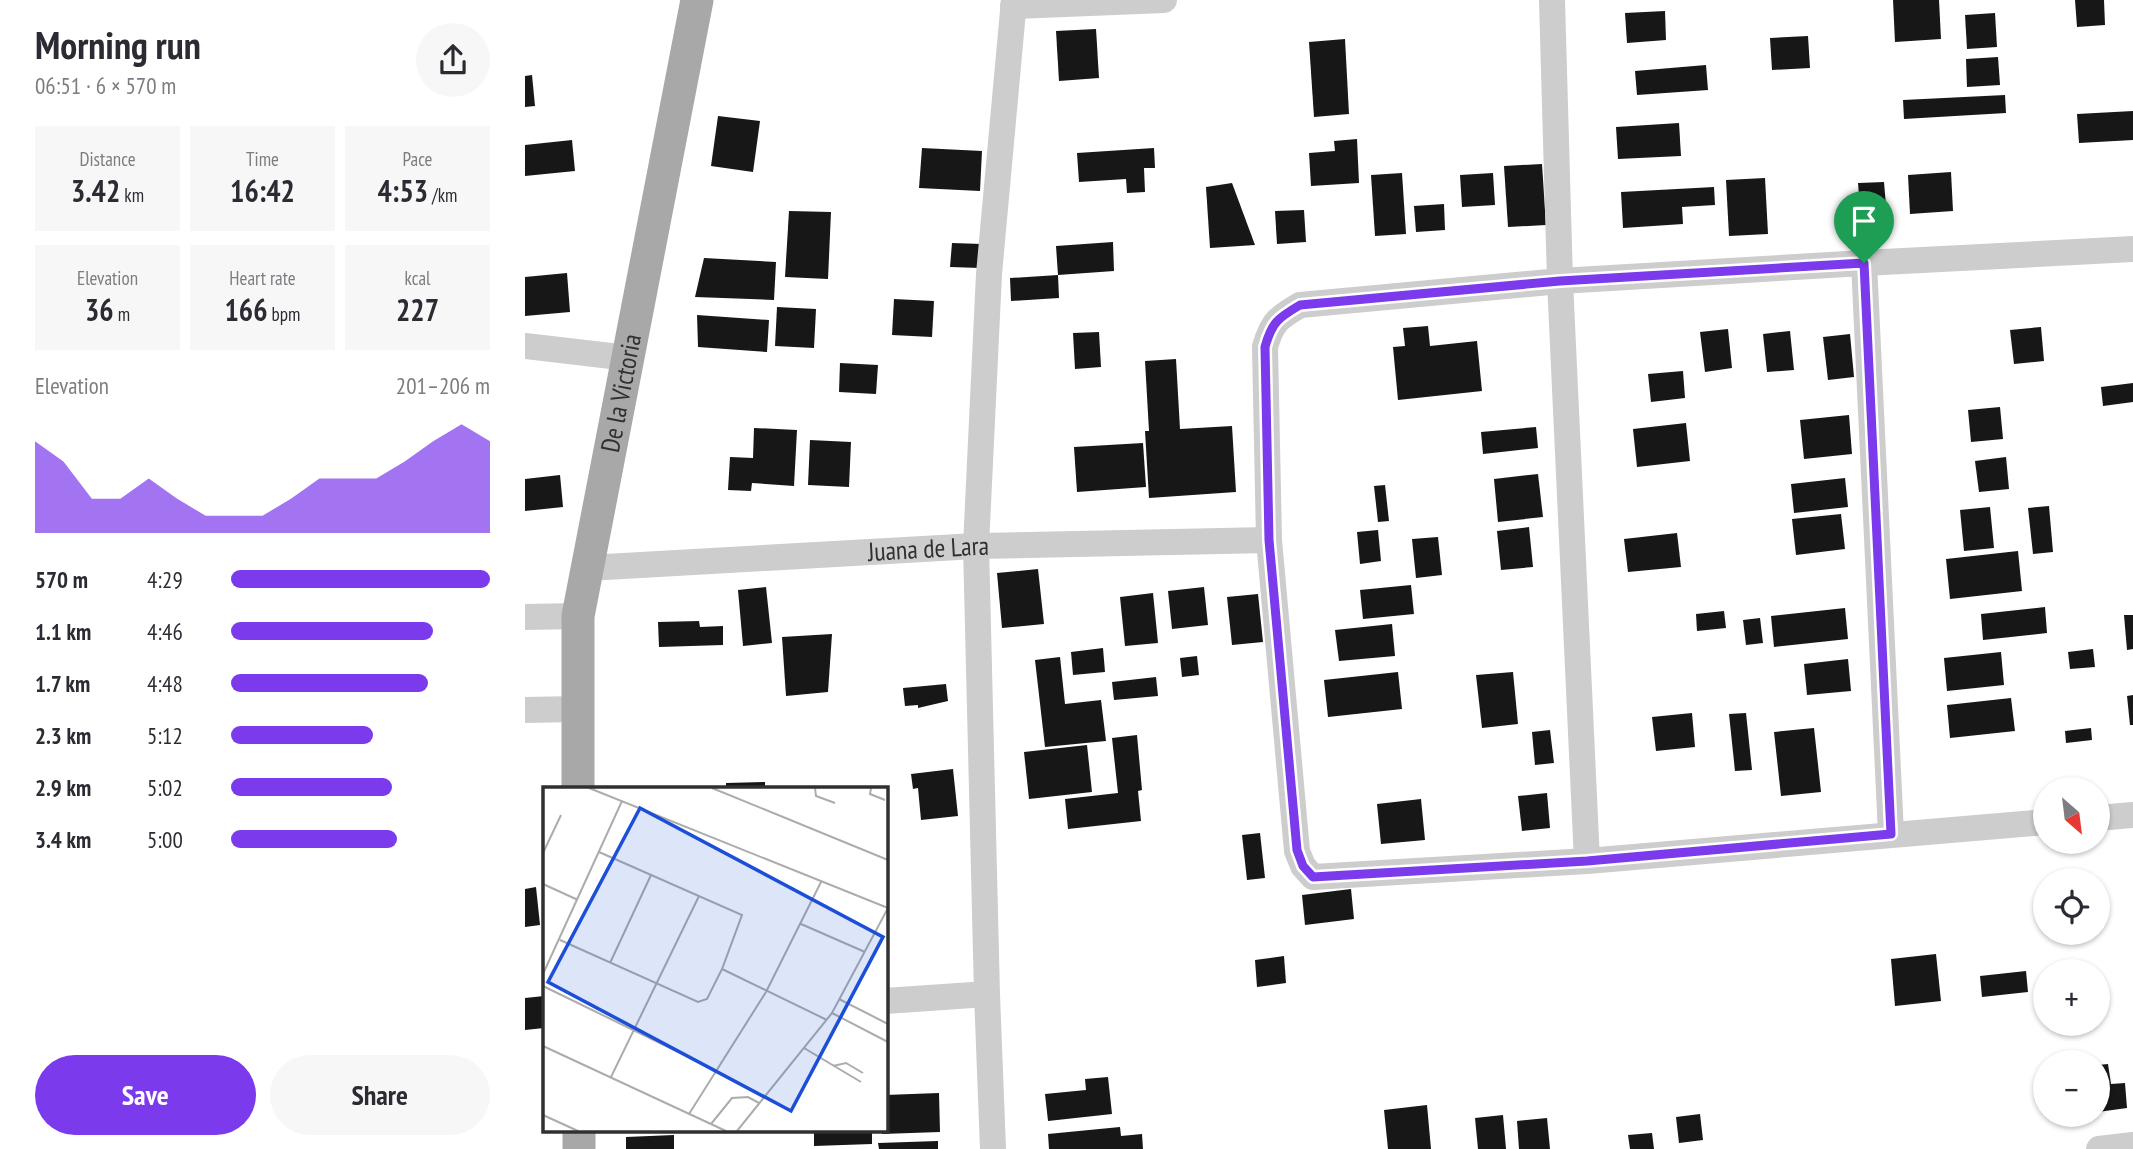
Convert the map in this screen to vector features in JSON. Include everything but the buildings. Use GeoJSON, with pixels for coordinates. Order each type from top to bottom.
{"type":"FeatureCollection","features":[{"type":"Feature","properties":{"kind":"main road","name":"De la Victoria"},"geometry":{"type":"LineString","coordinates":[[578,787],[578,616],[697,0]]}},
{"type":"Feature","properties":{"kind":"street"},"geometry":{"type":"LineString","coordinates":[[993,1149],[976,546],[989,274],[1014,3],[1164,0]]}},
{"type":"Feature","properties":{"kind":"street"},"geometry":{"type":"LineString","coordinates":[[1552,0],[1560,281],[1587,861]]}},
{"type":"Feature","properties":{"kind":"street"},"geometry":{"type":"LineString","coordinates":[[2033,823],[1587,861],[1313,877],[1303,866],[1297,850],[1269,540],[1265,347],[1269,330],[1278,318],[1300,305],[1560,281],[2133,250]]}},
{"type":"Feature","properties":{"kind":"street"},"geometry":{"type":"LineString","coordinates":[[1864,263],[1891,834]]}},
{"type":"Feature","properties":{"kind":"street"},"geometry":{"type":"LineString","coordinates":[[525,346],[628,358]]}},
{"type":"Feature","properties":{"kind":"street","name":"Juana de Lara"},"geometry":{"type":"LineString","coordinates":[[588,568],[976,546],[1269,540]]}},
{"type":"Feature","properties":{"kind":"street"},"geometry":{"type":"LineString","coordinates":[[525,617],[578,616]]}},
{"type":"Feature","properties":{"kind":"street"},"geometry":{"type":"LineString","coordinates":[[525,710],[578,709]]}},
{"type":"Feature","properties":{"kind":"street"},"geometry":{"type":"LineString","coordinates":[[2111,817],[2133,816]]}},
{"type":"Feature","properties":{"kind":"street"},"geometry":{"type":"LineString","coordinates":[[887,1001],[987,994]]}},
{"type":"Feature","properties":{"kind":"street"},"geometry":{"type":"LineString","coordinates":[[2099,1149],[2133,1145]]}},
{"type":"Feature","properties":{"kind":"route"},"geometry":{"type":"LineString","coordinates":[[1864,263],[1891,834],[1587,861],[1313,877],[1303,866],[1297,850],[1269,540],[1265,347],[1269,330],[1278,318],[1300,305],[1560,281],[1864,263]]}}]}
